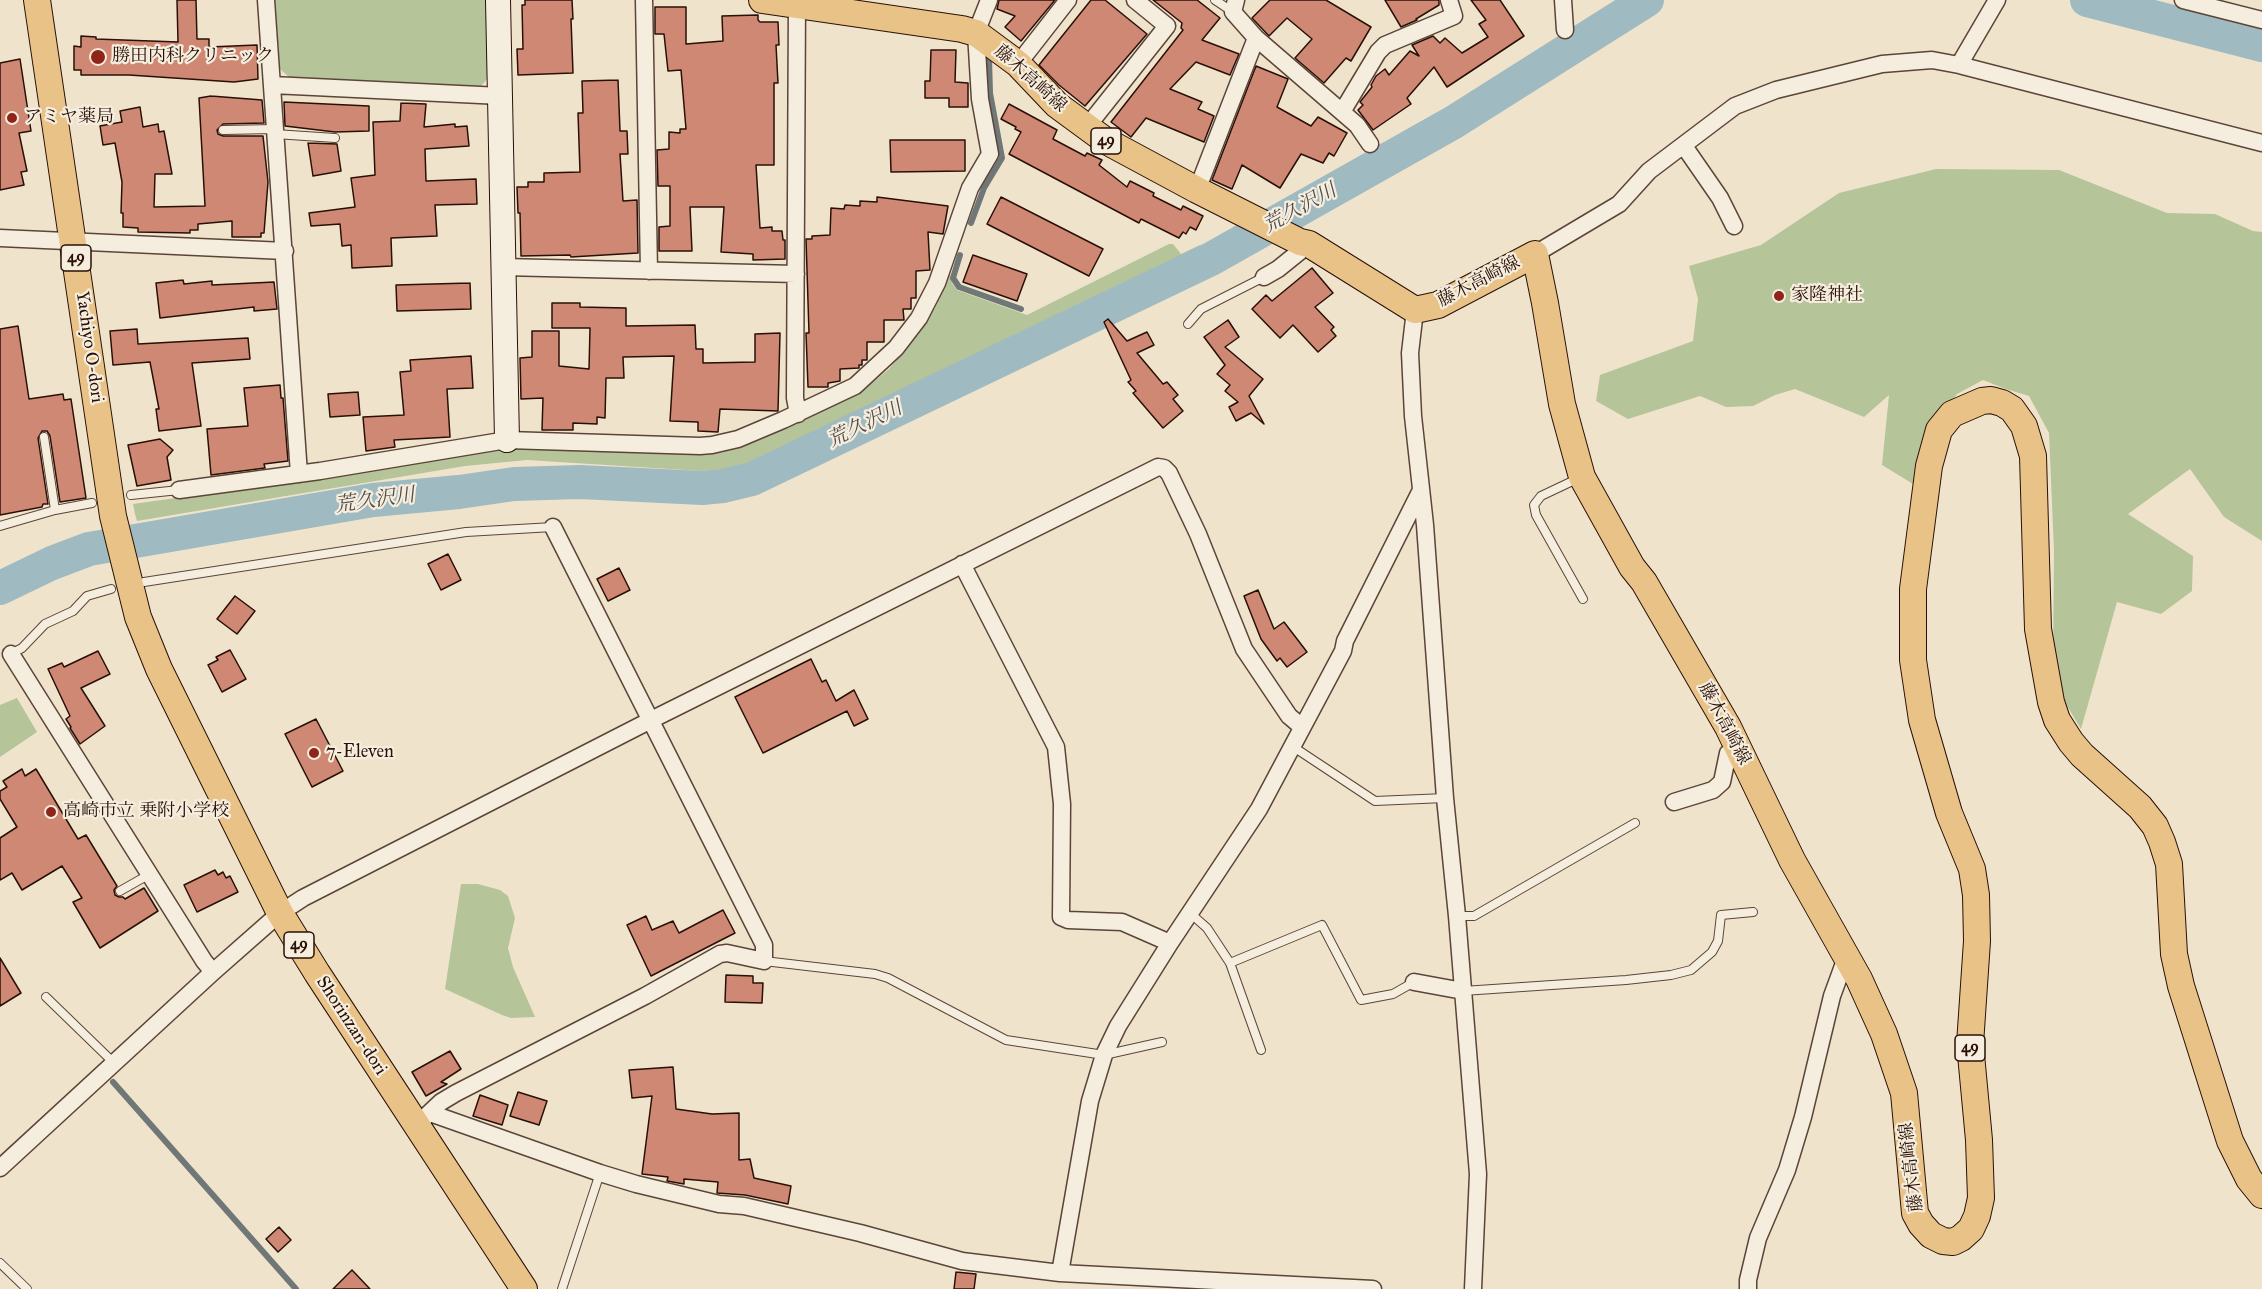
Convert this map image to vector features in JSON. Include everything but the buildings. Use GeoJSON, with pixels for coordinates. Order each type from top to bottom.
{"type":"FeatureCollection","features":[{"type":"Feature","properties":{"kind":"main road","name":"Yachiyo O-dori"},"geometry":{"type":"LineString","coordinates":[[37,0],[73,243],[103,509]]}},
{"type":"Feature","properties":{"kind":"main road","name":"藤木高崎線"},"geometry":{"type":"LineString","coordinates":[[762,0],[797,2],[975,33],[1018,64],[1057,105],[1106,141],[1197,190],[1305,243],[1415,310],[1438,305],[1535,254],[1562,404],[1582,477],[1737,746],[1792,860],[1847,955],[1884,1034],[1900,1076],[1904,1093],[1915,1213],[1931,1235],[1943,1241],[1953,1242],[1971,1229],[1981,1198],[1979,1140],[1970,1044],[1977,941],[1976,896],[1972,869],[1949,813],[1918,702],[1913,660],[1913,589],[1929,466],[1939,430],[1952,414],[1972,404],[1991,400],[2012,409],[2024,426],[2033,456],[2038,629],[2051,702],[2057,720],[2071,742],[2082,755],[2140,807],[2155,826],[2162,842],[2169,864],[2174,954],[2208,1078],[2230,1141],[2249,1179],[2262,1195]]}},
{"type":"Feature","properties":{"kind":"main road","name":"Shorinzan-dori"},"geometry":{"type":"LineString","coordinates":[[103,509],[138,617],[159,669],[280,914],[423,1118],[524,1289]]}},
{"type":"Feature","properties":{"kind":"street"},"geometry":{"type":"LineString","coordinates":[[266,0],[285,251],[298,474]]}},
{"type":"Feature","properties":{"kind":"street"},"geometry":{"type":"LineString","coordinates":[[498,0],[507,440]]}},
{"type":"Feature","properties":{"kind":"street"},"geometry":{"type":"LineString","coordinates":[[644,0],[649,271]]}},
{"type":"Feature","properties":{"kind":"street"},"geometry":{"type":"LineString","coordinates":[[179,490],[298,474],[507,440],[700,446],[738,438],[847,391],[865,378],[902,340],[930,298],[957,231],[970,188],[990,154],[980,99],[975,33],[989,0]]}},
{"type":"Feature","properties":{"kind":"street"},"geometry":{"type":"LineString","coordinates":[[1018,64],[1068,0]]}},
{"type":"Feature","properties":{"kind":"street"},"geometry":{"type":"LineString","coordinates":[[1086,128],[1167,26],[1135,0]]}},
{"type":"Feature","properties":{"kind":"street"},"geometry":{"type":"LineString","coordinates":[[1342,112],[1384,45],[1454,16],[1449,0]]}},
{"type":"Feature","properties":{"kind":"street"},"geometry":{"type":"LineString","coordinates":[[1563,0],[1565,30]]}},
{"type":"Feature","properties":{"kind":"street"},"geometry":{"type":"LineString","coordinates":[[1959,65],[1997,0]]}},
{"type":"Feature","properties":{"kind":"street"},"geometry":{"type":"LineString","coordinates":[[2183,0],[2262,20]]}},
{"type":"Feature","properties":{"kind":"street"},"geometry":{"type":"LineString","coordinates":[[797,2],[795,398],[798,414]]}},
{"type":"Feature","properties":{"kind":"street"},"geometry":{"type":"LineString","coordinates":[[1235,6],[1256,38],[1357,125],[1370,144]]}},
{"type":"Feature","properties":{"kind":"street"},"geometry":{"type":"LineString","coordinates":[[1197,190],[1256,38]]}},
{"type":"Feature","properties":{"kind":"street"},"geometry":{"type":"LineString","coordinates":[[1535,254],[1619,204],[1649,171],[1735,106],[1776,90],[1882,64],[1932,60],[1959,65],[2262,142]]}},
{"type":"Feature","properties":{"kind":"street"},"geometry":{"type":"LineString","coordinates":[[272,85],[501,96]]}},
{"type":"Feature","properties":{"kind":"street"},"geometry":{"type":"LineString","coordinates":[[1684,146],[1720,198],[1734,226]]}},
{"type":"Feature","properties":{"kind":"street"},"geometry":{"type":"LineString","coordinates":[[0,238],[285,251]]}},
{"type":"Feature","properties":{"kind":"street"},"geometry":{"type":"LineString","coordinates":[[1264,277],[1278,269],[1305,243]]}},
{"type":"Feature","properties":{"kind":"street"},"geometry":{"type":"LineString","coordinates":[[503,267],[796,274]]}},
{"type":"Feature","properties":{"kind":"street"},"geometry":{"type":"LineString","coordinates":[[1415,310],[1410,353],[1413,416],[1478,1173],[1473,1289]]}},
{"type":"Feature","properties":{"kind":"street"},"geometry":{"type":"LineString","coordinates":[[0,1168],[213,972],[280,914],[303,898],[651,720],[1158,467],[1164,468],[1169,473],[1198,534],[1244,649],[1289,716],[1302,727]]}},
{"type":"Feature","properties":{"kind":"street"},"geometry":{"type":"LineString","coordinates":[[1049,1289],[1056,1272],[1090,1101],[1104,1055],[1118,1026],[1170,943],[1259,809],[1343,651],[1350,631],[1421,489]]}},
{"type":"Feature","properties":{"kind":"street"},"geometry":{"type":"LineString","coordinates":[[423,1118],[441,1102],[456,1093],[720,954],[727,953],[765,961],[764,945],[553,527]]}},
{"type":"Feature","properties":{"kind":"street"},"geometry":{"type":"LineString","coordinates":[[962,564],[1056,747],[1062,804],[1061,917],[1068,920],[1122,922],[1170,943]]}},
{"type":"Feature","properties":{"kind":"street"},"geometry":{"type":"LineString","coordinates":[[11,654],[213,972]]}},
{"type":"Feature","properties":{"kind":"street"},"geometry":{"type":"LineString","coordinates":[[1674,802],[1713,790],[1722,782],[1728,753],[1737,746]]}},
{"type":"Feature","properties":{"kind":"street"},"geometry":{"type":"LineString","coordinates":[[1748,1289],[1758,1238],[1790,1159],[1803,1117],[1832,996],[1847,955]]}},
{"type":"Feature","properties":{"kind":"street"},"geometry":{"type":"LineString","coordinates":[[1414,982],[1463,991]]}},
{"type":"Feature","properties":{"kind":"street"},"geometry":{"type":"LineString","coordinates":[[423,1118],[600,1173],[720,1204],[744,1206],[848,1231],[962,1261],[1056,1272],[1372,1289]]}},
{"type":"Feature","properties":{"kind":"lane"},"geometry":{"type":"LineString","coordinates":[[1215,0],[1235,6]]}},
{"type":"Feature","properties":{"kind":"lane"},"geometry":{"type":"LineString","coordinates":[[223,130],[275,131],[334,138]]}},
{"type":"Feature","properties":{"kind":"lane"},"geometry":{"type":"LineString","coordinates":[[1188,324],[1201,309],[1264,277]]}},
{"type":"Feature","properties":{"kind":"lane"},"geometry":{"type":"LineString","coordinates":[[44,436],[55,510]]}},
{"type":"Feature","properties":{"kind":"lane"},"geometry":{"type":"LineString","coordinates":[[1582,477],[1541,496],[1534,505],[1536,514],[1583,599]]}},
{"type":"Feature","properties":{"kind":"lane"},"geometry":{"type":"LineString","coordinates":[[131,495],[179,490]]}},
{"type":"Feature","properties":{"kind":"lane"},"geometry":{"type":"LineString","coordinates":[[0,526],[55,510],[103,509]]}},
{"type":"Feature","properties":{"kind":"lane"},"geometry":{"type":"LineString","coordinates":[[11,654],[22,648],[45,624],[73,611],[87,596],[127,581],[466,532],[553,527]]}},
{"type":"Feature","properties":{"kind":"lane"},"geometry":{"type":"LineString","coordinates":[[1292,746],[1375,801],[1444,798]]}},
{"type":"Feature","properties":{"kind":"lane"},"geometry":{"type":"LineString","coordinates":[[1457,916],[1474,916],[1635,823]]}},
{"type":"Feature","properties":{"kind":"lane"},"geometry":{"type":"LineString","coordinates":[[120,891],[150,873]]}},
{"type":"Feature","properties":{"kind":"lane"},"geometry":{"type":"LineString","coordinates":[[1463,991],[1626,980],[1671,975],[1690,970],[1712,952],[1718,940],[1721,915],[1753,912]]}},
{"type":"Feature","properties":{"kind":"lane"},"geometry":{"type":"LineString","coordinates":[[1190,913],[1207,928],[1230,963],[1261,1050]]}},
{"type":"Feature","properties":{"kind":"lane"},"geometry":{"type":"LineString","coordinates":[[1230,963],[1322,925],[1361,1000],[1393,994],[1414,982]]}},
{"type":"Feature","properties":{"kind":"lane"},"geometry":{"type":"LineString","coordinates":[[765,961],[875,974],[903,985],[1006,1040],[1104,1055],[1162,1042]]}},
{"type":"Feature","properties":{"kind":"lane"},"geometry":{"type":"LineString","coordinates":[[46,997],[114,1063]]}},
{"type":"Feature","properties":{"kind":"lane"},"geometry":{"type":"LineString","coordinates":[[562,1289],[600,1173]]}},
{"type":"Feature","properties":{"kind":"lane"},"geometry":{"type":"LineString","coordinates":[[0,1263],[27,1289]]}},
{"type":"Feature","properties":{"kind":"green space"},"geometry":{"type":"Polygon","coordinates":[[[275,0],[486,0],[489,77],[481,86],[289,77],[280,69],[275,0]]]}},
{"type":"Feature","properties":{"kind":"green space"},"geometry":{"type":"Polygon","coordinates":[[[1936,169],[2059,170],[2167,213],[2215,214],[2253,231],[2262,232],[2262,541],[2224,517],[2190,469],[2128,514],[2193,556],[2192,591],[2161,614],[2117,602],[2081,729],[2066,704],[2053,657],[2054,551],[2049,433],[2029,396],[1983,380],[1957,394],[1932,428],[1918,487],[1882,465],[1889,395],[1864,417],[1795,389],[1775,395],[1753,406],[1726,407],[1700,396],[1628,419],[1596,401],[1600,375],[1693,341],[1698,299],[1689,266],[1761,245],[1839,193],[1936,169]]]}},
{"type":"Feature","properties":{"kind":"green space"},"geometry":{"type":"Polygon","coordinates":[[[1173,244],[1181,254],[1200,245],[1202,248],[883,400],[817,434],[738,468],[701,471],[527,460],[465,466],[137,521],[135,514],[133,504],[368,471],[487,451],[522,448],[702,455],[724,452],[800,422],[866,388],[889,369],[917,336],[935,308],[950,273],[952,283],[957,290],[1027,315],[1173,244]]]}},
{"type":"Feature","properties":{"kind":"green space"},"geometry":{"type":"Polygon","coordinates":[[[17,698],[37,732],[0,757],[0,705],[17,698]]]}},
{"type":"Feature","properties":{"kind":"green space"},"geometry":{"type":"Polygon","coordinates":[[[461,884],[478,884],[500,890],[508,896],[515,918],[508,948],[513,967],[535,1017],[511,1018],[445,989],[461,884]]]}},
{"type":"Feature","properties":{"kind":"waterway","name":"荒久沢川"},"geometry":{"type":"LineString","coordinates":[[0,588],[52,563],[89,549],[373,500],[514,484],[580,482],[702,488],[752,479],[1211,259],[1454,122],[1647,0]]}},
{"type":"Feature","properties":{"kind":"waterway","name":"荒久沢川"},"geometry":{"type":"LineString","coordinates":[[2087,0],[2262,45]]}},
{"type":"Feature","properties":{"kind":"waterway"},"geometry":{"type":"LineString","coordinates":[[971,223],[984,188],[1002,158],[990,93],[989,58]]}},
{"type":"Feature","properties":{"kind":"waterway"},"geometry":{"type":"LineString","coordinates":[[960,255],[953,278],[959,287],[1021,309]]}},
{"type":"Feature","properties":{"kind":"waterway"},"geometry":{"type":"LineString","coordinates":[[113,1082],[296,1289]]}},
{"type":"Feature","properties":{"kind":"place","name":"勝田内科クリニック"},"geometry":{"type":"Point","coordinates":[98,57]}},
{"type":"Feature","properties":{"kind":"place","name":"アミヤ薬局"},"geometry":{"type":"Point","coordinates":[12,118]}},
{"type":"Feature","properties":{"kind":"place","name":"家隆神社"},"geometry":{"type":"Point","coordinates":[1779,296]}},
{"type":"Feature","properties":{"kind":"place","name":"7-Eleven"},"geometry":{"type":"Point","coordinates":[314,753]}},
{"type":"Feature","properties":{"kind":"place","name":"高崎市立 乗附小学校"},"geometry":{"type":"Point","coordinates":[51,812]}}]}
